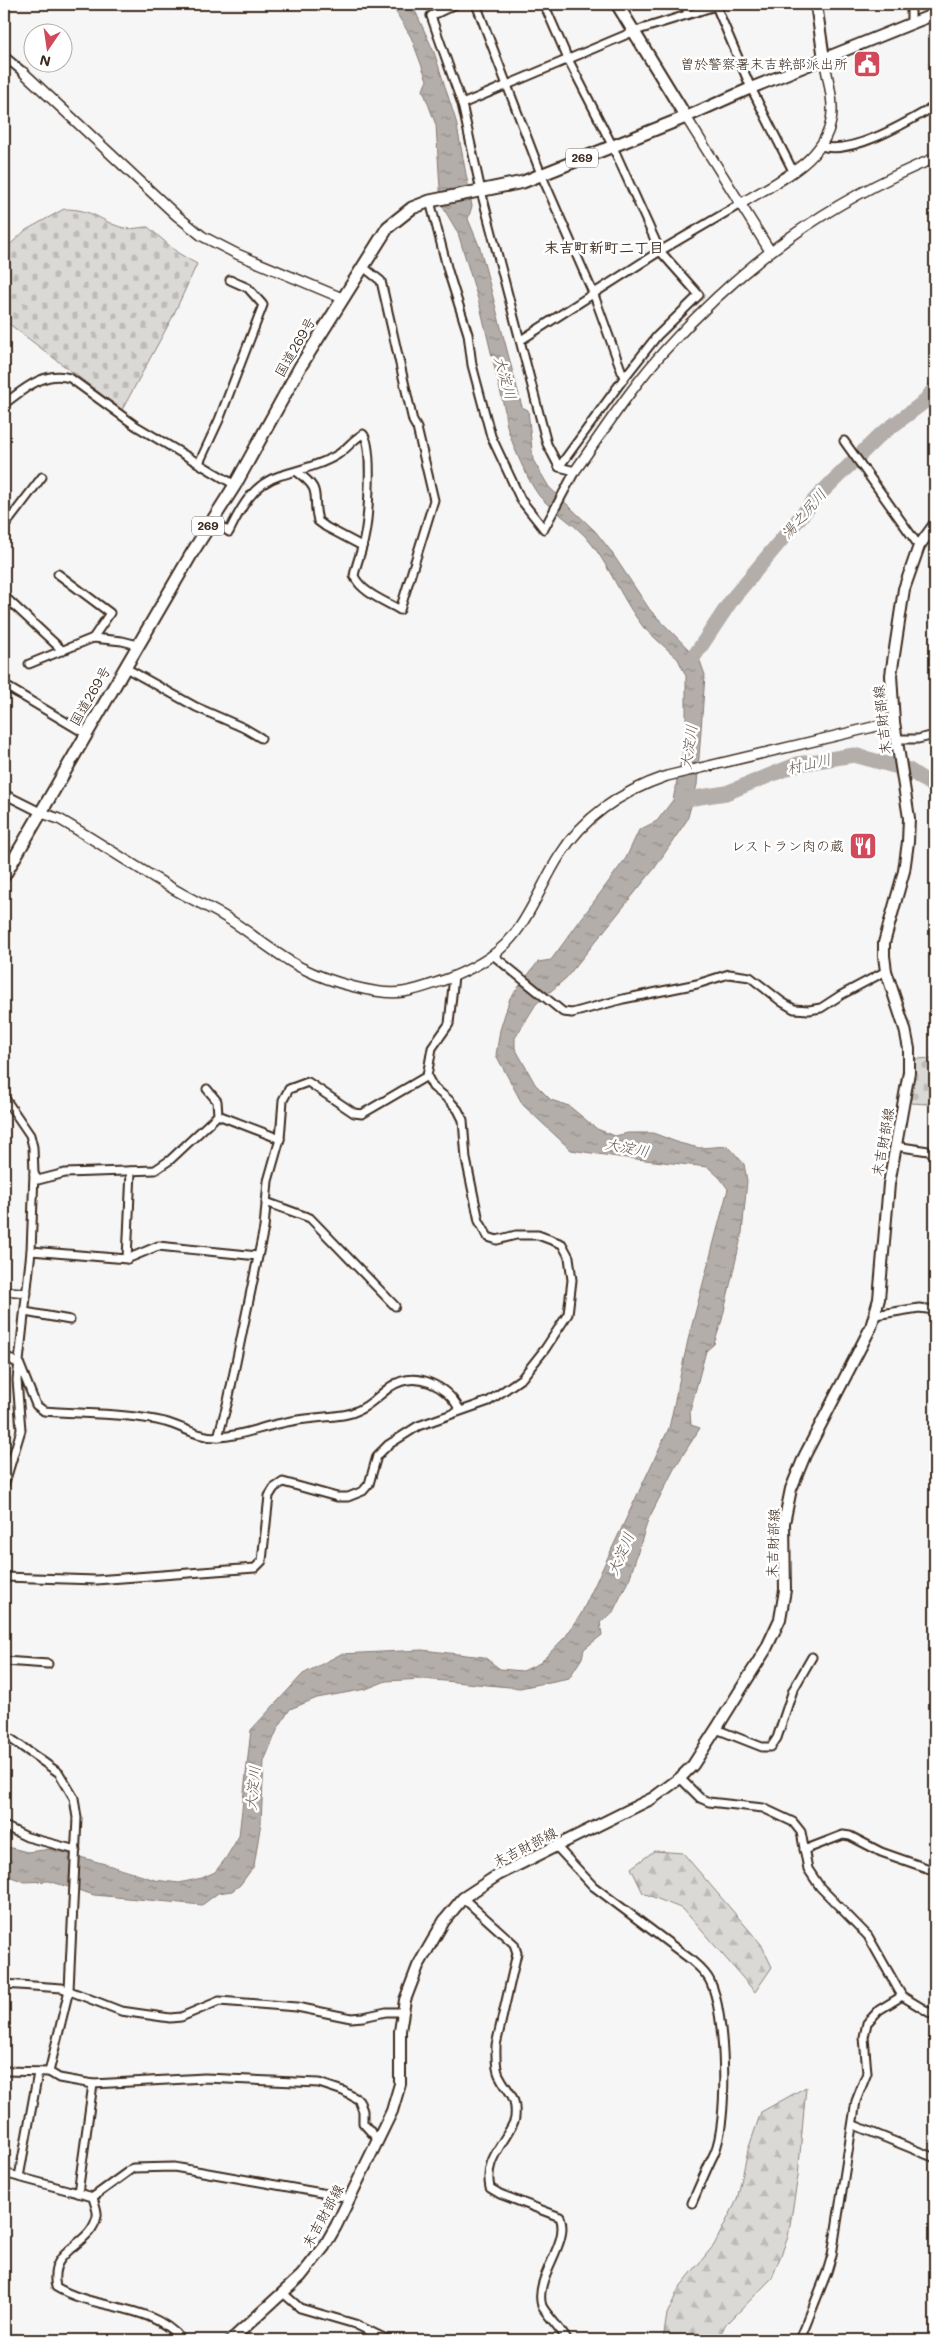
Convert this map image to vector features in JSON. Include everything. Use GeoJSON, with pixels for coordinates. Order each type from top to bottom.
{"type":"FeatureCollection","features":[{"type":"Feature","properties":{"kind":"highway"},"geometry":{"type":"LineString","coordinates":[[617,4],[686,117]]}},
{"type":"Feature","properties":{"kind":"highway","name":"国道269号"},"geometry":{"type":"LineString","coordinates":[[4,876],[124,668],[212,520],[235,485],[300,367],[388,227],[412,208],[433,201],[522,182],[686,117]]}},
{"type":"Feature","properties":{"kind":"main road"},"geometry":{"type":"LineString","coordinates":[[816,4],[824,59]]}},
{"type":"Feature","properties":{"kind":"main road"},"geometry":{"type":"LineString","coordinates":[[686,117],[751,88],[935,14]]}},
{"type":"Feature","properties":{"kind":"main road","name":"末吉財部線"},"geometry":{"type":"LineString","coordinates":[[231,2340],[301,2276],[324,2247],[350,2198],[392,2111],[400,2084],[402,2012],[411,1982],[421,1960],[444,1921],[463,1898],[498,1875],[653,1798],[680,1778],[693,1765],[716,1729],[766,1649],[780,1619],[785,1590],[784,1523],[790,1489],[796,1473],[875,1315],[879,1299],[894,1146],[906,1091],[908,1049],[905,1029],[886,971],[884,943],[908,851],[909,818],[894,722],[892,675],[904,588],[919,546],[935,524]]}},
{"type":"Feature","properties":{"kind":"street"},"geometry":{"type":"LineString","coordinates":[[456,4],[431,16],[462,104],[478,192],[521,340],[534,399],[547,444],[559,468],[573,473]]}},
{"type":"Feature","properties":{"kind":"street"},"geometry":{"type":"LineString","coordinates":[[476,4],[541,174],[594,295],[624,378]]}},
{"type":"Feature","properties":{"kind":"street"},"geometry":{"type":"LineString","coordinates":[[544,4],[568,59],[612,145],[660,251],[699,295],[657,336],[559,468]]}},
{"type":"Feature","properties":{"kind":"street"},"geometry":{"type":"LineString","coordinates":[[685,4],[688,14]]}},
{"type":"Feature","properties":{"kind":"street"},"geometry":{"type":"LineString","coordinates":[[911,4],[911,24]]}},
{"type":"Feature","properties":{"kind":"street"},"geometry":{"type":"LineString","coordinates":[[462,104],[635,31],[719,5],[751,88],[793,171]]}},
{"type":"Feature","properties":{"kind":"street"},"geometry":{"type":"LineString","coordinates":[[4,56],[22,71]]}},
{"type":"Feature","properties":{"kind":"street"},"geometry":{"type":"LineString","coordinates":[[521,340],[660,251],[742,204],[811,158],[821,146],[829,129],[832,111],[824,59]]}},
{"type":"Feature","properties":{"kind":"street"},"geometry":{"type":"LineString","coordinates":[[23,72],[176,215],[202,236],[237,254],[342,298]]}},
{"type":"Feature","properties":{"kind":"street"},"geometry":{"type":"LineString","coordinates":[[821,146],[839,149],[882,135],[935,106]]}},
{"type":"Feature","properties":{"kind":"street"},"geometry":{"type":"LineString","coordinates":[[686,117],[770,250]]}},
{"type":"Feature","properties":{"kind":"street"},"geometry":{"type":"LineString","coordinates":[[433,201],[448,271],[468,334],[472,365],[490,436],[525,506],[544,529],[573,473],[665,350],[728,286],[770,250],[850,198],[935,158]]}},
{"type":"Feature","properties":{"kind":"street"},"geometry":{"type":"LineString","coordinates":[[212,520],[229,532],[248,497],[265,482],[278,476],[297,472],[337,455],[352,440],[363,434],[366,436],[368,444],[369,503],[362,546],[354,576],[357,583],[400,610],[434,500],[417,428],[413,421],[381,281],[362,266]]}},
{"type":"Feature","properties":{"kind":"street"},"geometry":{"type":"LineString","coordinates":[[199,463],[222,413],[263,305],[248,288],[230,280]]}},
{"type":"Feature","properties":{"kind":"street"},"geometry":{"type":"LineString","coordinates":[[4,404],[42,379],[59,374],[70,378],[136,426],[235,485]]}},
{"type":"Feature","properties":{"kind":"street"},"geometry":{"type":"LineString","coordinates":[[844,441],[919,546]]}},
{"type":"Feature","properties":{"kind":"street"},"geometry":{"type":"LineString","coordinates":[[297,472],[313,486],[316,492],[318,521],[362,546]]}},
{"type":"Feature","properties":{"kind":"street"},"geometry":{"type":"LineString","coordinates":[[4,527],[42,477]]}},
{"type":"Feature","properties":{"kind":"street"},"geometry":{"type":"LineString","coordinates":[[58,574],[110,613],[94,638]]}},
{"type":"Feature","properties":{"kind":"street"},"geometry":{"type":"LineString","coordinates":[[4,596],[63,651]]}},
{"type":"Feature","properties":{"kind":"street"},"geometry":{"type":"LineString","coordinates":[[30,664],[94,638],[122,640],[138,645]]}},
{"type":"Feature","properties":{"kind":"street"},"geometry":{"type":"LineString","coordinates":[[124,668],[196,707],[244,728],[261,738]]}},
{"type":"Feature","properties":{"kind":"street"},"geometry":{"type":"LineString","coordinates":[[4,685],[86,734]]}},
{"type":"Feature","properties":{"kind":"street"},"geometry":{"type":"LineString","coordinates":[[4,794],[42,813],[59,819],[179,892],[222,915],[304,969],[343,983],[388,992],[403,992],[430,986],[494,956],[508,943],[520,926],[560,854],[575,834],[602,808],[640,785],[715,764],[894,722]]}},
{"type":"Feature","properties":{"kind":"street"},"geometry":{"type":"LineString","coordinates":[[897,739],[918,739],[935,735]]}},
{"type":"Feature","properties":{"kind":"street"},"geometry":{"type":"LineString","coordinates":[[494,956],[562,1012],[572,1013],[623,999],[703,983],[729,974],[750,977],[782,1002],[794,1008],[809,1010],[821,1008],[886,971]]}},
{"type":"Feature","properties":{"kind":"street"},"geometry":{"type":"LineString","coordinates":[[4,1577],[96,1580],[255,1568],[262,1561],[268,1496],[274,1488],[283,1482],[291,1482],[337,1497],[348,1497],[363,1491],[369,1484],[377,1456],[388,1445],[418,1426],[489,1401],[522,1378],[545,1349],[568,1314],[572,1280],[570,1257],[562,1244],[538,1235],[516,1235],[497,1240],[488,1237],[479,1221],[466,1158],[463,1120],[458,1110],[449,1100],[433,1088],[427,1076],[432,1048],[449,1024],[454,976]]}},
{"type":"Feature","properties":{"kind":"street"},"geometry":{"type":"LineString","coordinates":[[218,1437],[228,1401],[264,1228],[268,1181],[280,1139],[283,1100],[289,1089],[308,1082],[354,1113],[362,1114],[427,1076]]}},
{"type":"Feature","properties":{"kind":"street"},"geometry":{"type":"LineString","coordinates":[[208,1089],[217,1102],[218,1114]]}},
{"type":"Feature","properties":{"kind":"street"},"geometry":{"type":"LineString","coordinates":[[4,1097],[30,1135],[33,1147],[34,1173],[26,1312],[17,1380],[21,1430],[4,1486]]}},
{"type":"Feature","properties":{"kind":"street"},"geometry":{"type":"LineString","coordinates":[[218,1114],[280,1139]]}},
{"type":"Feature","properties":{"kind":"street"},"geometry":{"type":"LineString","coordinates":[[34,1173],[38,1180],[65,1173],[155,1170],[170,1160],[218,1114]]}},
{"type":"Feature","properties":{"kind":"street"},"geometry":{"type":"LineString","coordinates":[[894,1146],[935,1152]]}},
{"type":"Feature","properties":{"kind":"street"},"geometry":{"type":"LineString","coordinates":[[127,1258],[131,1171]]}},
{"type":"Feature","properties":{"kind":"street"},"geometry":{"type":"LineString","coordinates":[[266,1202],[310,1218],[395,1306]]}},
{"type":"Feature","properties":{"kind":"street"},"geometry":{"type":"LineString","coordinates":[[31,1251],[127,1258],[158,1246],[258,1256]]}},
{"type":"Feature","properties":{"kind":"street"},"geometry":{"type":"LineString","coordinates":[[4,1291],[27,1293]]}},
{"type":"Feature","properties":{"kind":"street"},"geometry":{"type":"LineString","coordinates":[[875,1315],[918,1308],[935,1310]]}},
{"type":"Feature","properties":{"kind":"street"},"geometry":{"type":"LineString","coordinates":[[26,1312],[70,1320]]}},
{"type":"Feature","properties":{"kind":"street"},"geometry":{"type":"LineString","coordinates":[[4,1354],[20,1365],[36,1405],[44,1411],[156,1421],[191,1433],[218,1437],[247,1433],[282,1423],[345,1415],[364,1410],[392,1386],[416,1379],[443,1388],[460,1410]]}},
{"type":"Feature","properties":{"kind":"street"},"geometry":{"type":"LineString","coordinates":[[716,1729],[762,1747],[771,1747],[777,1738],[794,1690],[812,1657]]}},
{"type":"Feature","properties":{"kind":"street"},"geometry":{"type":"LineString","coordinates":[[4,1661],[48,1664]]}},
{"type":"Feature","properties":{"kind":"street"},"geometry":{"type":"LineString","coordinates":[[4,1734],[59,1773],[74,1798],[77,1818],[69,1990],[49,2072]]}},
{"type":"Feature","properties":{"kind":"street"},"geometry":{"type":"LineString","coordinates":[[680,1778],[700,1798],[709,1802],[763,1808],[793,1822],[801,1832],[808,1869],[820,1887],[868,1936],[902,1996],[935,2016]]}},
{"type":"Feature","properties":{"kind":"street"},"geometry":{"type":"LineString","coordinates":[[4,1826],[27,1837],[76,1850]]}},
{"type":"Feature","properties":{"kind":"street"},"geometry":{"type":"LineString","coordinates":[[804,1850],[843,1835],[881,1852],[935,1871]]}},
{"type":"Feature","properties":{"kind":"street"},"geometry":{"type":"LineString","coordinates":[[556,1846],[593,1886],[690,1959],[710,1981],[717,2001],[722,2045],[723,2114],[714,2154],[692,2203]]}},
{"type":"Feature","properties":{"kind":"street"},"geometry":{"type":"LineString","coordinates":[[463,1898],[514,1944],[517,1953],[496,2045],[498,2074],[512,2092],[516,2104],[515,2120],[490,2165],[487,2174],[490,2188],[500,2194],[560,2217],[563,2230],[541,2297],[543,2308],[560,2328],[567,2340]]}},
{"type":"Feature","properties":{"kind":"street"},"geometry":{"type":"LineString","coordinates":[[4,1984],[69,1990],[138,2015],[170,2018],[182,2017],[219,2001],[297,2007],[351,2018],[386,2012],[402,2012]]}},
{"type":"Feature","properties":{"kind":"street"},"geometry":{"type":"LineString","coordinates":[[800,2340],[832,2255],[854,2125],[856,2101],[867,2073],[864,2036],[867,2023],[879,2010],[902,1996]]}},
{"type":"Feature","properties":{"kind":"street"},"geometry":{"type":"LineString","coordinates":[[4,2071],[49,2072],[59,2078],[93,2084],[205,2078],[319,2082],[343,2090],[360,2100],[363,2111],[363,2123],[378,2140]]}},
{"type":"Feature","properties":{"kind":"street"},"geometry":{"type":"LineString","coordinates":[[19,2177],[38,2073]]}},
{"type":"Feature","properties":{"kind":"street"},"geometry":{"type":"LineString","coordinates":[[78,2193],[93,2084]]}},
{"type":"Feature","properties":{"kind":"street"},"geometry":{"type":"LineString","coordinates":[[854,2125],[935,2158]]}},
{"type":"Feature","properties":{"kind":"street"},"geometry":{"type":"LineString","coordinates":[[93,2197],[133,2168],[174,2167],[350,2198]]}},
{"type":"Feature","properties":{"kind":"street"},"geometry":{"type":"LineString","coordinates":[[4,2173],[93,2197]]}},
{"type":"Feature","properties":{"kind":"street"},"geometry":{"type":"LineString","coordinates":[[93,2197],[97,2213],[95,2223],[88,2233],[64,2254],[54,2276],[56,2287],[68,2294],[144,2315],[166,2325],[182,2340]]}},
{"type":"Feature","properties":{"kind":"street"},"geometry":{"type":"LineString","coordinates":[[283,2293],[300,2308],[355,2324],[388,2340]]}},
{"type":"Feature","properties":{"kind":"green space"},"geometry":{"type":"Polygon","coordinates":[[[64,209],[90,213],[124,228],[148,227],[178,253],[197,264],[172,318],[122,410],[4,320],[4,250],[26,230],[64,209]]]}},
{"type":"Feature","properties":{"kind":"green space"},"geometry":{"type":"Polygon","coordinates":[[[935,1058],[935,1100],[927,1104],[911,1103],[915,1059],[935,1058]]]}},
{"type":"Feature","properties":{"kind":"green space"},"geometry":{"type":"Polygon","coordinates":[[[654,1851],[683,1853],[761,1944],[772,1967],[755,1992],[683,1909],[643,1893],[631,1868],[654,1851]]]}},
{"type":"Feature","properties":{"kind":"green space"},"geometry":{"type":"Polygon","coordinates":[[[806,2087],[798,2176],[788,2237],[772,2278],[725,2326],[717,2340],[663,2340],[667,2314],[679,2288],[714,2245],[737,2200],[748,2150],[761,2112],[806,2087]]]}},
{"type":"Feature","properties":{"kind":"water","name":"大淀川"},"geometry":{"type":"Polygon","coordinates":[[[391,4],[412,4],[434,52],[456,121],[472,206],[468,219],[480,248],[522,407],[528,410],[533,460],[549,487],[595,531],[610,550],[650,610],[700,661],[705,675],[697,785],[687,820],[654,869],[566,978],[536,1004],[515,1038],[515,1048],[535,1084],[551,1100],[569,1106],[597,1129],[615,1136],[628,1133],[653,1133],[699,1148],[728,1146],[744,1164],[747,1181],[742,1233],[722,1320],[714,1344],[706,1351],[690,1411],[691,1425],[700,1428],[674,1469],[648,1520],[630,1577],[612,1614],[600,1622],[602,1635],[584,1649],[582,1658],[569,1678],[520,1688],[423,1679],[386,1681],[366,1689],[317,1698],[290,1709],[278,1728],[264,1761],[261,1822],[254,1866],[240,1885],[232,1891],[218,1893],[202,1905],[94,1895],[49,1881],[24,1882],[4,1874],[4,1846],[27,1852],[52,1849],[155,1880],[179,1883],[202,1878],[215,1872],[239,1836],[251,1730],[303,1674],[341,1654],[422,1650],[484,1657],[500,1669],[523,1671],[540,1663],[566,1636],[581,1614],[669,1428],[688,1340],[728,1189],[708,1167],[571,1150],[523,1105],[496,1055],[500,1030],[510,998],[538,962],[551,960],[626,858],[639,830],[657,821],[673,800],[686,736],[686,676],[678,659],[644,628],[636,617],[606,565],[585,536],[541,498],[518,456],[505,419],[505,411],[480,306],[458,233],[441,204],[436,125],[423,90],[427,80],[411,37],[391,4]]]}},
{"type":"Feature","properties":{"kind":"waterway","name":"湯之尻川"},"geometry":{"type":"LineString","coordinates":[[693,658],[733,598],[817,497],[879,436],[924,402],[935,388]]}},
{"type":"Feature","properties":{"kind":"waterway","name":"村山川"},"geometry":{"type":"LineString","coordinates":[[681,800],[726,793],[798,764],[854,755],[909,770],[935,787]]}},
{"type":"Feature","properties":{"kind":"place","name":"曽於警察署末吉幹部派出所"},"geometry":{"type":"Point","coordinates":[867,64]}},
{"type":"Feature","properties":{"kind":"place","name":"レストラン肉の蔵"},"geometry":{"type":"Point","coordinates":[863,846]}},
{"type":"Feature","properties":{"kind":"district","name":"末吉町新町二丁目"},"geometry":{"type":"Point","coordinates":[604,248]}}]}
